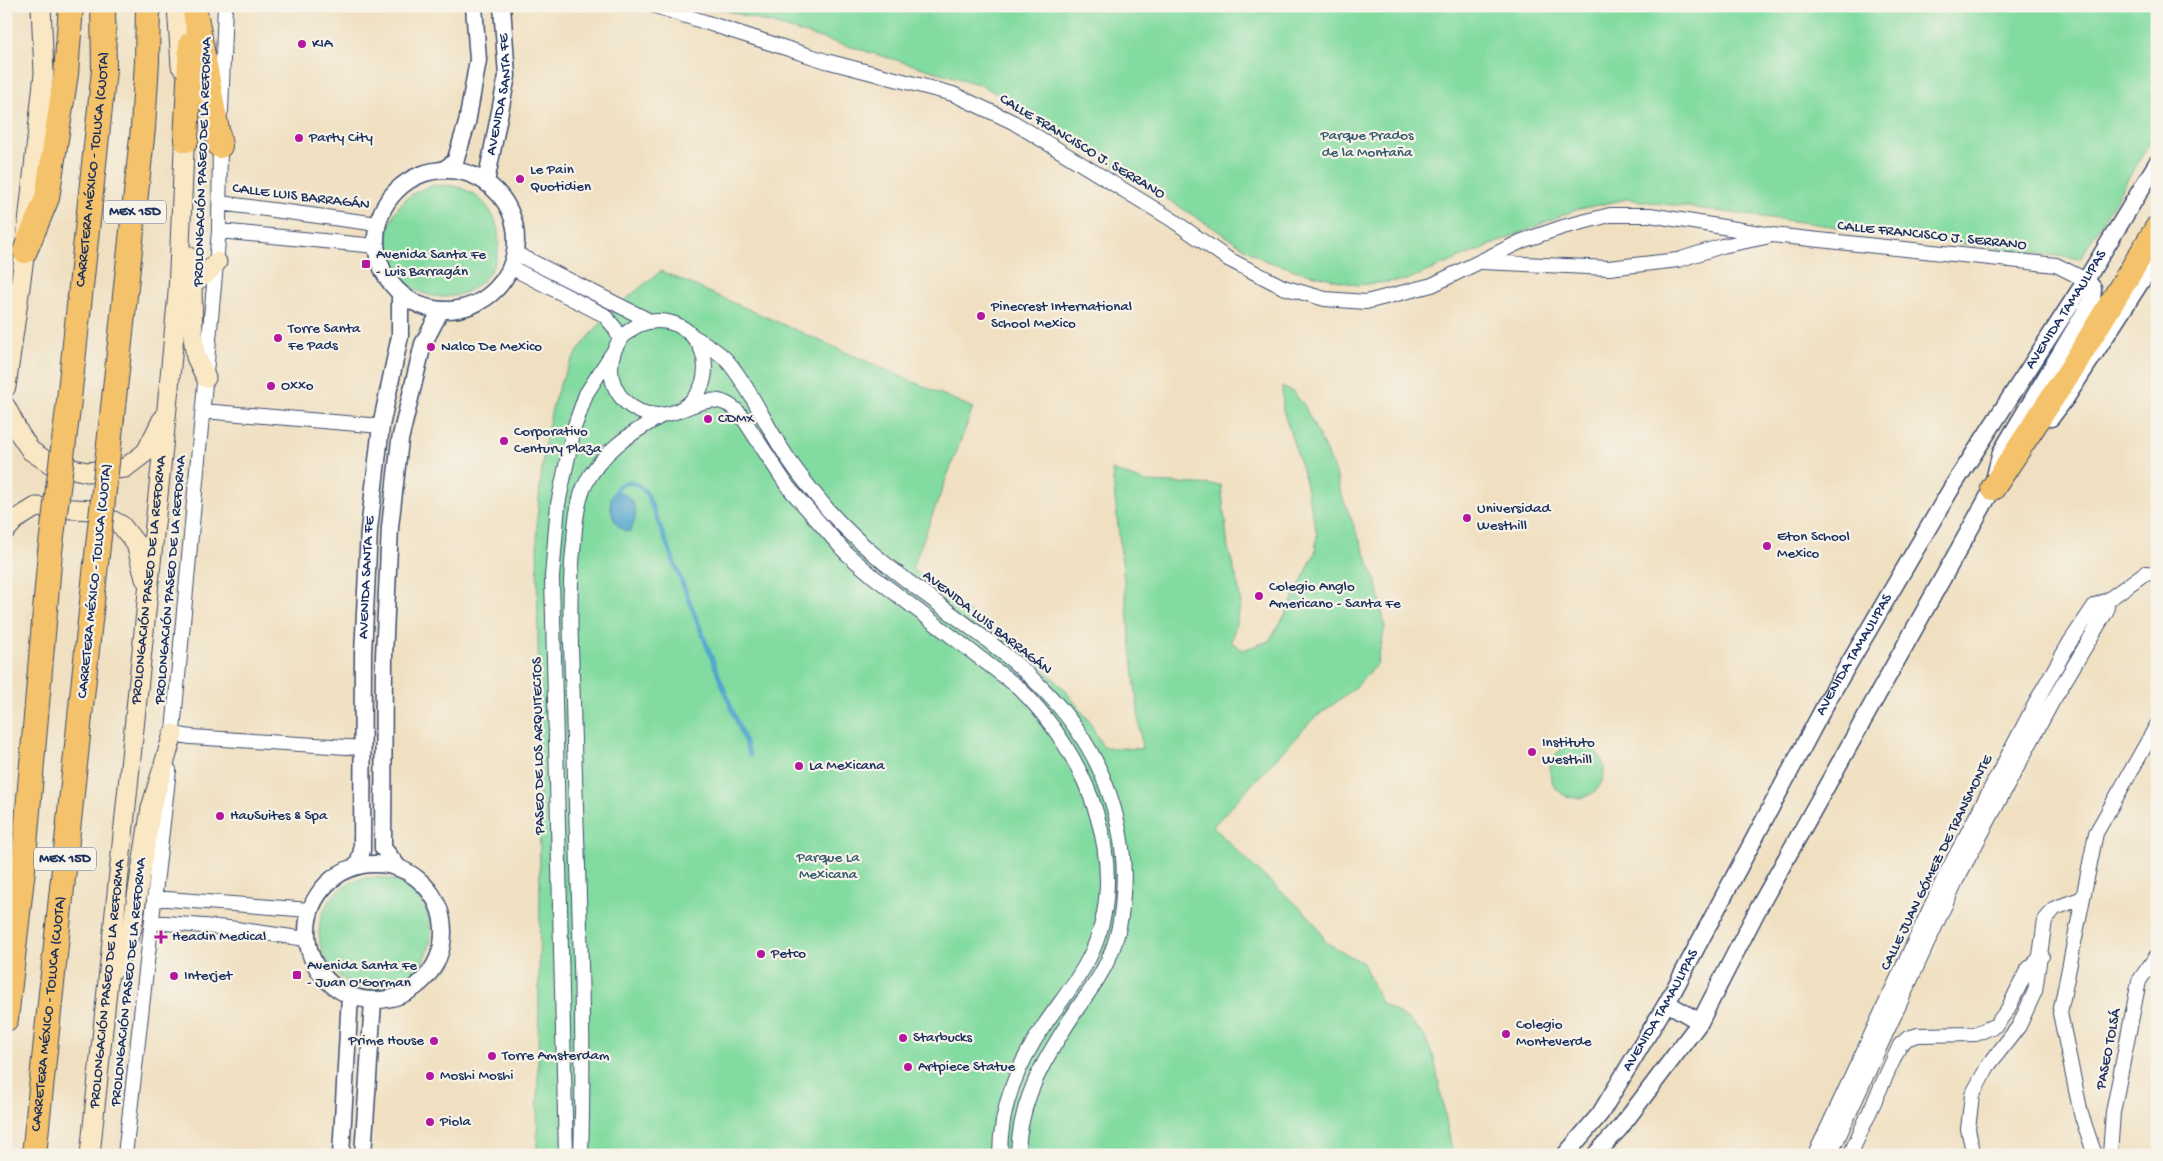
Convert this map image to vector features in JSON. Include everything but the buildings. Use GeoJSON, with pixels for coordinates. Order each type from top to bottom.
{"type":"FeatureCollection","features":[{"type":"Feature","properties":{"kind":"highway"},"geometry":{"type":"LineString","coordinates":[[25,251],[48,198],[66,74],[71,6]]}},
{"type":"Feature","properties":{"kind":"highway","name":"CARRETERA MÉXICO - TOLUCA (CUOTA)"},"geometry":{"type":"LineString","coordinates":[[6,1019],[23,868],[50,552],[68,409],[104,70],[104,6]]}},
{"type":"Feature","properties":{"kind":"highway","name":"CARRETERA MÉXICO - TOLUCA (CUOTA)"},"geometry":{"type":"LineString","coordinates":[[34,1155],[142,137],[147,61],[148,6]]}},
{"type":"Feature","properties":{"kind":"highway"},"geometry":{"type":"LineString","coordinates":[[186,140],[193,6]]}},
{"type":"Feature","properties":{"kind":"highway"},"geometry":{"type":"LineString","coordinates":[[193,6],[220,146]]}},
{"type":"Feature","properties":{"kind":"highway"},"geometry":{"type":"LineString","coordinates":[[1993,488],[2073,366],[2157,228]]}},
{"type":"Feature","properties":{"kind":"main road"},"geometry":{"type":"LineString","coordinates":[[6,387],[25,251],[44,73],[41,6]]}},
{"type":"Feature","properties":{"kind":"main road","name":"PROLONGACIÓN PASEO DE LA REFORMA"},"geometry":{"type":"LineString","coordinates":[[90,1155],[167,408],[185,289],[182,228],[186,140],[178,6]]}},
{"type":"Feature","properties":{"kind":"main road"},"geometry":{"type":"LineString","coordinates":[[206,378],[196,357],[185,289],[217,262]]}},
{"type":"Feature","properties":{"kind":"main road"},"geometry":{"type":"LineString","coordinates":[[6,408],[19,434],[31,451],[51,464],[87,472],[125,468],[146,452],[167,408]]}},
{"type":"Feature","properties":{"kind":"main road"},"geometry":{"type":"LineString","coordinates":[[6,530],[15,520],[36,507],[92,510],[121,524],[136,544],[148,593]]}},
{"type":"Feature","properties":{"kind":"main road"},"geometry":{"type":"LineString","coordinates":[[107,992],[132,928],[151,808],[173,734]]}},
{"type":"Feature","properties":{"kind":"street","name":"PROLONGACIÓN PASEO DE LA REFORMA"},"geometry":{"type":"LineString","coordinates":[[125,1155],[173,734],[217,262],[225,6]]}},
{"type":"Feature","properties":{"kind":"street","name":"AVENIDA SANTA FE"},"geometry":{"type":"LineString","coordinates":[[443,170],[455,162],[468,114],[478,60],[474,6]]}},
{"type":"Feature","properties":{"kind":"street","name":"AVENIDA SANTA FE"},"geometry":{"type":"LineString","coordinates":[[486,182],[507,76],[502,6]]}},
{"type":"Feature","properties":{"kind":"street","name":"CALLE FRANCISCO J. SERRANO"},"geometry":{"type":"LineString","coordinates":[[655,6],[826,60],[953,94],[1014,122],[1171,219],[1228,258],[1283,287],[1325,299],[1366,302],[1432,285],[1522,241],[1562,227],[1610,215],[1650,215],[1772,236],[2056,265],[2086,280]]}},
{"type":"Feature","properties":{"kind":"street","name":"AVENIDA TAMAULIPAS"},"geometry":{"type":"LineString","coordinates":[[1565,1155],[1600,1114],[1667,1003],[1840,680],[1951,489],[2086,280],[2157,163]]}},
{"type":"Feature","properties":{"kind":"street"},"geometry":{"type":"LineString","coordinates":[[443,170],[470,174],[486,182],[503,199],[516,229],[512,260],[504,280],[488,296],[466,307],[441,310],[421,306],[400,293],[380,264],[376,246],[378,224],[384,207],[401,186],[422,174],[443,170]]}},
{"type":"Feature","properties":{"kind":"street","name":"CALLE LUIS BARRAGÁN"},"geometry":{"type":"LineString","coordinates":[[220,203],[378,224]]}},
{"type":"Feature","properties":{"kind":"street"},"geometry":{"type":"LineString","coordinates":[[219,231],[376,246]]}},
{"type":"Feature","properties":{"kind":"street","name":"CALLE FRANCISCO J. SERRANO"},"geometry":{"type":"LineString","coordinates":[[1478,262],[1609,268],[1678,260],[1722,246],[1772,236]]}},
{"type":"Feature","properties":{"kind":"street","name":"AVENIDA TAMAULIPAS"},"geometry":{"type":"LineString","coordinates":[[1595,1155],[1620,1128],[1700,1022],[1758,909],[1993,488],[2066,398],[2157,257]]}},
{"type":"Feature","properties":{"kind":"street"},"geometry":{"type":"LineString","coordinates":[[512,260],[652,322]]}},
{"type":"Feature","properties":{"kind":"street"},"geometry":{"type":"LineString","coordinates":[[512,260],[604,315],[615,328],[618,345]]}},
{"type":"Feature","properties":{"kind":"street"},"geometry":{"type":"LineString","coordinates":[[1993,488],[2001,452],[2092,300],[2092,288],[2086,280]]}},
{"type":"Feature","properties":{"kind":"street","name":"AVENIDA SANTA FE"},"geometry":{"type":"LineString","coordinates":[[358,866],[362,850],[363,654],[369,530],[381,426],[400,336],[400,293]]}},
{"type":"Feature","properties":{"kind":"street","name":"AVENIDA SANTA FE"},"geometry":{"type":"LineString","coordinates":[[398,868],[383,848],[384,656],[390,527],[400,440],[424,344],[441,310]]}},
{"type":"Feature","properties":{"kind":"street"},"geometry":{"type":"LineString","coordinates":[[581,1155],[581,929],[570,594],[574,535],[579,500],[584,486],[605,456],[628,436],[663,415],[678,411],[690,402],[699,391],[704,377],[704,362],[700,348],[692,336],[680,327],[666,322],[652,322],[640,325],[629,331],[618,345],[611,360],[611,374],[615,388],[623,400],[635,410],[663,415]]}},
{"type":"Feature","properties":{"kind":"street","name":"AVENIDA LUIS BARRAGÁN"},"geometry":{"type":"LineString","coordinates":[[692,336],[728,362],[793,467],[831,513],[877,557],[1022,668],[1059,704],[1074,722],[1104,777],[1116,816],[1122,852],[1123,894],[1111,952],[1104,968],[1051,1048],[1031,1087],[1018,1137],[1018,1155]]}},
{"type":"Feature","properties":{"kind":"street","name":"PASEO DE LOS ARQUITECTOS"},"geometry":{"type":"LineString","coordinates":[[566,1155],[556,814],[552,577],[558,504],[574,428],[580,407],[596,376],[618,345]]}},
{"type":"Feature","properties":{"kind":"street","name":"AVENIDA LUIS BARRAGÁN"},"geometry":{"type":"LineString","coordinates":[[678,411],[710,400],[719,400],[735,408],[788,487],[828,534],[865,570],[1001,674],[1034,703],[1060,736],[1089,791],[1096,814],[1106,865],[1106,888],[1102,924],[1090,958],[1029,1050],[1016,1076],[1007,1102],[1001,1130],[1000,1155]]}},
{"type":"Feature","properties":{"kind":"street"},"geometry":{"type":"LineString","coordinates":[[203,411],[381,426]]}},
{"type":"Feature","properties":{"kind":"street"},"geometry":{"type":"LineString","coordinates":[[865,570],[877,557]]}},
{"type":"Feature","properties":{"kind":"street","name":"CALLE JUAN GÓMEZ DE TRANSMONTE"},"geometry":{"type":"LineString","coordinates":[[1815,1155],[1948,870],[2043,689],[2070,642],[2096,605],[2108,600],[2145,573],[2157,574]]}},
{"type":"Feature","properties":{"kind":"street","name":"CALLE JUAN GÓMEZ DE TRANSMONTE"},"geometry":{"type":"LineString","coordinates":[[1830,1155],[1956,881],[2051,704],[2106,612],[2108,600]]}},
{"type":"Feature","properties":{"kind":"street"},"geometry":{"type":"LineString","coordinates":[[2070,642],[2083,650]]}},
{"type":"Feature","properties":{"kind":"street"},"geometry":{"type":"LineString","coordinates":[[2095,1155],[2080,1114],[2060,1013],[2096,833],[2157,725]]}},
{"type":"Feature","properties":{"kind":"street"},"geometry":{"type":"LineString","coordinates":[[173,734],[191,737],[363,748]]}},
{"type":"Feature","properties":{"kind":"street"},"geometry":{"type":"LineString","coordinates":[[556,814],[576,814]]}},
{"type":"Feature","properties":{"kind":"street"},"geometry":{"type":"LineString","coordinates":[[378,864],[398,868],[417,878],[432,893],[441,913],[443,934],[440,955],[429,974],[414,989],[394,998],[373,1001],[350,996],[333,987],[320,974],[311,957],[306,939],[306,924],[310,910],[320,890],[337,875],[358,866],[378,864]]}},
{"type":"Feature","properties":{"kind":"street"},"geometry":{"type":"LineString","coordinates":[[154,898],[310,910]]}},
{"type":"Feature","properties":{"kind":"street"},"geometry":{"type":"LineString","coordinates":[[1974,1155],[1968,1128],[1972,1095],[1988,1066],[2019,1026],[2035,991],[2042,956],[2045,920],[2055,908],[2083,898]]}},
{"type":"Feature","properties":{"kind":"street"},"geometry":{"type":"LineString","coordinates":[[152,922],[229,928],[306,939]]}},
{"type":"Feature","properties":{"kind":"street","name":"PASEO TOLSÁ"},"geometry":{"type":"LineString","coordinates":[[2110,1155],[2113,1112],[2139,981],[2157,955]]}},
{"type":"Feature","properties":{"kind":"street"},"geometry":{"type":"LineString","coordinates":[[1850,1155],[1900,1045],[1908,1038],[1918,1034],[1976,1034],[1996,1025],[2008,1010],[2027,970],[2042,956]]}},
{"type":"Feature","properties":{"kind":"street"},"geometry":{"type":"LineString","coordinates":[[340,1155],[350,996]]}},
{"type":"Feature","properties":{"kind":"street"},"geometry":{"type":"LineString","coordinates":[[363,1155],[373,1001]]}},
{"type":"Feature","properties":{"kind":"street"},"geometry":{"type":"LineString","coordinates":[[1667,1003],[1700,1022]]}},
{"type":"Feature","properties":{"kind":"street"},"geometry":{"type":"LineString","coordinates":[[1007,1102],[1025,1106]]}},
{"type":"Feature","properties":{"kind":"green space","name":"Parque Prados de la Montaña"},"geometry":{"type":"Polygon","coordinates":[[[711,6],[2157,6],[2157,131],[2080,259],[1627,199],[1575,210],[1407,280],[1357,285],[1298,271],[1264,260],[1009,99],[978,84],[711,6]]]}},
{"type":"Feature","properties":{"kind":"green space"},"geometry":{"type":"Polygon","coordinates":[[[443,185],[465,189],[483,201],[495,219],[499,241],[495,263],[483,281],[465,293],[443,297],[421,293],[403,281],[391,263],[387,241],[391,219],[403,201],[421,189],[443,185]]]}},
{"type":"Feature","properties":{"kind":"green space","name":"Parque La Mexicana"},"geometry":{"type":"Polygon","coordinates":[[[661,271],[973,408],[912,569],[1040,665],[1065,690],[1089,721],[1103,747],[1142,749],[1112,470],[1146,482],[1221,485],[1228,548],[1237,580],[1241,604],[1231,642],[1243,650],[1269,641],[1285,615],[1315,553],[1317,534],[1303,473],[1283,410],[1282,387],[1293,392],[1304,405],[1335,470],[1341,494],[1377,583],[1385,627],[1377,664],[1354,689],[1313,719],[1213,826],[1254,867],[1308,915],[1315,923],[1325,942],[1363,963],[1381,1003],[1410,1021],[1424,1036],[1434,1058],[1453,1155],[537,1155],[540,892],[537,519],[545,444],[552,407],[558,389],[565,373],[584,343],[607,317],[661,271]]]}},
{"type":"Feature","properties":{"kind":"green space"},"geometry":{"type":"Polygon","coordinates":[[[1577,744],[1587,746],[1596,752],[1602,761],[1604,771],[1602,781],[1596,790],[1587,796],[1577,798],[1567,796],[1558,790],[1552,781],[1550,771],[1552,761],[1558,752],[1567,746],[1577,744]]]}},
{"type":"Feature","properties":{"kind":"green space"},"geometry":{"type":"Polygon","coordinates":[[[375,877],[386,878],[396,882],[414,894],[426,912],[430,922],[430,944],[426,954],[414,972],[396,984],[386,988],[375,989],[364,988],[354,984],[336,972],[324,954],[320,944],[319,933],[320,922],[324,912],[336,894],[354,882],[364,878],[375,877]]]}},
{"type":"Feature","properties":{"kind":"water"},"geometry":{"type":"Polygon","coordinates":[[[619,492],[630,499],[635,509],[635,521],[629,532],[616,523],[612,513],[611,497],[615,497],[616,493],[619,492]]]}},
{"type":"Feature","properties":{"kind":"waterway"},"geometry":{"type":"LineString","coordinates":[[613,497],[616,490],[625,483],[639,486],[648,496],[750,755]]}},
{"type":"Feature","properties":{"kind":"place","name":"KIA"},"geometry":{"type":"Point","coordinates":[302,44]}},
{"type":"Feature","properties":{"kind":"place","name":"Party City"},"geometry":{"type":"Point","coordinates":[299,138]}},
{"type":"Feature","properties":{"kind":"place","name":"Le Pain Quotidien"},"geometry":{"type":"Point","coordinates":[520,179]}},
{"type":"Feature","properties":{"kind":"place","name":"Avenida Santa Fe - Luis Barragán"},"geometry":{"type":"Point","coordinates":[366,264]}},
{"type":"Feature","properties":{"kind":"place","name":"Pinecrest International School Mexico"},"geometry":{"type":"Point","coordinates":[981,316]}},
{"type":"Feature","properties":{"kind":"place","name":"Torre Santa Fe Pads"},"geometry":{"type":"Point","coordinates":[278,338]}},
{"type":"Feature","properties":{"kind":"place","name":"Nalco De Mexico"},"geometry":{"type":"Point","coordinates":[431,347]}},
{"type":"Feature","properties":{"kind":"place","name":"Oxxo"},"geometry":{"type":"Point","coordinates":[271,386]}},
{"type":"Feature","properties":{"kind":"place","name":"CDMX"},"geometry":{"type":"Point","coordinates":[708,419]}},
{"type":"Feature","properties":{"kind":"place","name":"Corporativo Century Plaza"},"geometry":{"type":"Point","coordinates":[504,441]}},
{"type":"Feature","properties":{"kind":"place","name":"Universidad Westhill"},"geometry":{"type":"Point","coordinates":[1467,518]}},
{"type":"Feature","properties":{"kind":"place","name":"Eton School Mexico"},"geometry":{"type":"Point","coordinates":[1767,546]}},
{"type":"Feature","properties":{"kind":"place","name":"Colegio Anglo Americano - Santa Fe"},"geometry":{"type":"Point","coordinates":[1259,596]}},
{"type":"Feature","properties":{"kind":"place","name":"Instituto Westhill"},"geometry":{"type":"Point","coordinates":[1532,752]}},
{"type":"Feature","properties":{"kind":"place","name":"La Mexicana"},"geometry":{"type":"Point","coordinates":[799,766]}},
{"type":"Feature","properties":{"kind":"place","name":"HauSuites & Spa"},"geometry":{"type":"Point","coordinates":[220,816]}},
{"type":"Feature","properties":{"kind":"place","name":"Headin Medical"},"geometry":{"type":"Point","coordinates":[161,937]}},
{"type":"Feature","properties":{"kind":"place","name":"Petco"},"geometry":{"type":"Point","coordinates":[761,954]}},
{"type":"Feature","properties":{"kind":"place","name":"Avenida Santa Fe - Juan O'Gorman"},"geometry":{"type":"Point","coordinates":[297,975]}},
{"type":"Feature","properties":{"kind":"place","name":"Interjet"},"geometry":{"type":"Point","coordinates":[174,976]}},
{"type":"Feature","properties":{"kind":"place","name":"Colegio Monteverde"},"geometry":{"type":"Point","coordinates":[1506,1034]}},
{"type":"Feature","properties":{"kind":"place","name":"Starbucks"},"geometry":{"type":"Point","coordinates":[903,1038]}},
{"type":"Feature","properties":{"kind":"place","name":"Prime House"},"geometry":{"type":"Point","coordinates":[434,1041]}},
{"type":"Feature","properties":{"kind":"place","name":"Torre Amsterdam"},"geometry":{"type":"Point","coordinates":[492,1056]}},
{"type":"Feature","properties":{"kind":"place","name":"Artpiece Statue"},"geometry":{"type":"Point","coordinates":[908,1067]}},
{"type":"Feature","properties":{"kind":"place","name":"Moshi Moshi"},"geometry":{"type":"Point","coordinates":[430,1076]}},
{"type":"Feature","properties":{"kind":"place","name":"Piola"},"geometry":{"type":"Point","coordinates":[430,1122]}}]}
